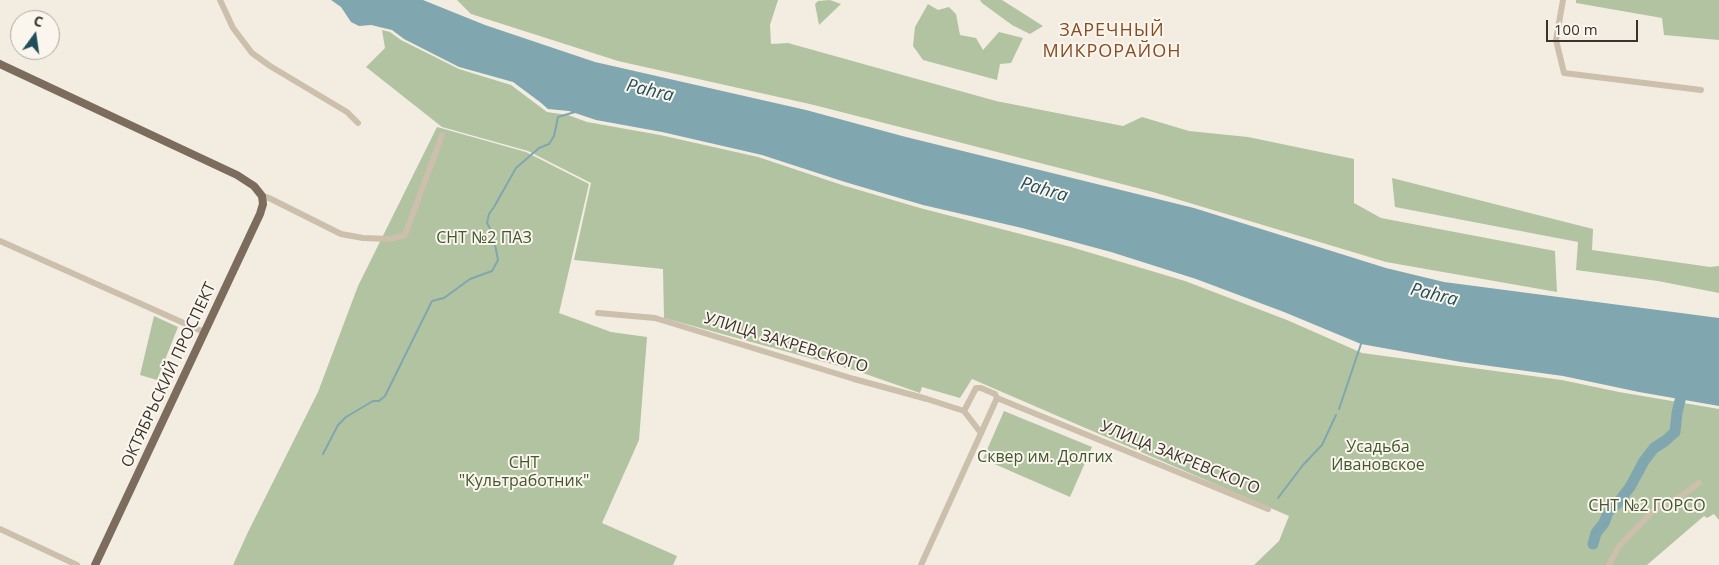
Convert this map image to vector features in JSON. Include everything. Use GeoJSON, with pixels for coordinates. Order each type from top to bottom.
{"type":"FeatureCollection","features":[{"type":"Feature","properties":{"kind":"main road"},"geometry":{"type":"LineString","coordinates":[[0,64],[237,175],[254,186],[262,196]]}},
{"type":"Feature","properties":{"kind":"main road","name":"ОКТЯБРЬСКИЙ ПРОСПЕКТ"},"geometry":{"type":"LineString","coordinates":[[95,565],[260,214],[263,204],[262,196]]}},
{"type":"Feature","properties":{"kind":"street"},"geometry":{"type":"LineString","coordinates":[[220,0],[232,28],[252,53],[270,66],[347,112],[358,123]]}},
{"type":"Feature","properties":{"kind":"street"},"geometry":{"type":"LineString","coordinates":[[1563,0],[1556,40],[1564,73],[1701,90]]}},
{"type":"Feature","properties":{"kind":"street"},"geometry":{"type":"LineString","coordinates":[[262,196],[341,234],[363,238],[390,238],[405,235],[442,135]]}},
{"type":"Feature","properties":{"kind":"street"},"geometry":{"type":"LineString","coordinates":[[0,241],[204,332]]}},
{"type":"Feature","properties":{"kind":"street","name":"УЛИЦА ЗАКРЕВСКОГО"},"geometry":{"type":"LineString","coordinates":[[598,313],[655,318],[854,379],[928,398],[964,411],[976,388],[981,388],[995,394],[997,398],[1268,509]]}},
{"type":"Feature","properties":{"kind":"street"},"geometry":{"type":"LineString","coordinates":[[921,565],[997,398]]}},
{"type":"Feature","properties":{"kind":"street"},"geometry":{"type":"LineString","coordinates":[[964,411],[981,433]]}},
{"type":"Feature","properties":{"kind":"street"},"geometry":{"type":"LineString","coordinates":[[1609,565],[1619,546],[1654,510],[1680,497],[1699,483]]}},
{"type":"Feature","properties":{"kind":"street"},"geometry":{"type":"LineString","coordinates":[[0,529],[77,565]]}},
{"type":"Feature","properties":{"kind":"green space"},"geometry":{"type":"Polygon","coordinates":[[[457,0],[778,0],[770,25],[771,44],[788,43],[996,101],[1123,126],[1142,117],[1189,131],[1248,137],[1354,159],[1354,203],[1381,218],[1555,251],[1557,292],[1386,262],[1153,192],[814,105],[618,61],[471,14],[457,0]]]}},
{"type":"Feature","properties":{"kind":"green space"},"geometry":{"type":"Polygon","coordinates":[[[830,0],[841,4],[819,25],[815,4],[818,1],[830,0]]]}},
{"type":"Feature","properties":{"kind":"green space"},"geometry":{"type":"Polygon","coordinates":[[[980,0],[1002,0],[1043,26],[1030,34],[1012,25],[980,0]]]}},
{"type":"Feature","properties":{"kind":"green space"},"geometry":{"type":"Polygon","coordinates":[[[1576,0],[1719,0],[1719,40],[1664,35],[1662,18],[1576,3],[1576,0]]]}},
{"type":"Feature","properties":{"kind":"green space"},"geometry":{"type":"Polygon","coordinates":[[[928,4],[938,10],[949,7],[956,14],[960,35],[976,38],[983,50],[999,32],[1023,38],[1011,63],[1000,64],[997,80],[923,60],[913,46],[915,27],[928,4]]]}},
{"type":"Feature","properties":{"kind":"green space","name":"Усадьба Ивановское"},"geometry":{"type":"Polygon","coordinates":[[[382,30],[390,32],[401,40],[459,69],[511,85],[547,112],[758,157],[920,208],[1071,247],[1185,281],[1287,320],[1362,353],[1562,380],[1719,409],[1719,520],[1714,514],[1707,518],[1704,516],[1647,565],[1254,565],[1279,541],[1289,516],[972,379],[960,398],[922,387],[920,393],[857,371],[664,318],[663,269],[574,260],[591,183],[528,151],[442,127],[366,67],[385,48],[382,30]]]}},
{"type":"Feature","properties":{"kind":"green space"},"geometry":{"type":"Polygon","coordinates":[[[437,127],[526,152],[589,184],[559,313],[611,332],[647,337],[639,440],[602,523],[677,556],[673,565],[233,565],[318,392],[358,286],[437,127]]]}},
{"type":"Feature","properties":{"kind":"green space"},"geometry":{"type":"Polygon","coordinates":[[[1392,178],[1593,229],[1592,250],[1710,267],[1719,266],[1719,293],[1658,281],[1576,270],[1578,242],[1395,207],[1392,178]]]}},
{"type":"Feature","properties":{"kind":"green space"},"geometry":{"type":"Polygon","coordinates":[[[154,316],[178,327],[157,380],[140,375],[154,316]]]}},
{"type":"Feature","properties":{"kind":"green space","name":"Сквер им. Долгих"},"geometry":{"type":"Polygon","coordinates":[[[1004,411],[1092,447],[1070,497],[983,459],[1004,411]]]}},
{"type":"Feature","properties":{"kind":"water","name":"Pahra"},"geometry":{"type":"Polygon","coordinates":[[[331,0],[423,0],[485,25],[595,62],[806,110],[906,137],[1194,208],[1386,268],[1444,282],[1719,318],[1719,406],[1563,376],[1461,362],[1361,344],[1284,312],[1196,279],[1111,252],[1022,228],[923,205],[762,155],[662,132],[596,120],[569,111],[548,109],[513,82],[459,67],[404,39],[392,30],[371,25],[359,26],[351,22],[341,7],[331,0]]]}},
{"type":"Feature","properties":{"kind":"waterway"},"geometry":{"type":"LineString","coordinates":[[323,454],[338,425],[346,417],[373,401],[379,401],[385,396],[432,301],[444,298],[470,279],[492,271],[498,260],[493,234],[487,223],[489,214],[516,168],[539,148],[549,144],[554,136],[558,117],[575,112]]}},
{"type":"Feature","properties":{"kind":"waterway"},"geometry":{"type":"LineString","coordinates":[[1339,409],[1361,344]]}},
{"type":"Feature","properties":{"kind":"waterway"},"geometry":{"type":"LineString","coordinates":[[1593,544],[1596,533],[1604,523],[1608,512],[1630,487],[1644,461],[1654,448],[1675,432],[1677,413],[1684,384]]}},
{"type":"Feature","properties":{"kind":"waterway"},"geometry":{"type":"LineString","coordinates":[[1278,498],[1303,465],[1322,445],[1336,415]]}},
{"type":"Feature","properties":{"kind":"district","name":"ЗАРЕЧНЫЙ МИКРОРАЙОН"},"geometry":{"type":"Point","coordinates":[1112,41]}},
{"type":"Feature","properties":{"kind":"park label","name":"СНТ №2 ПАЗ"},"geometry":{"type":"Point","coordinates":[484,238]}},
{"type":"Feature","properties":{"kind":"park label","name":"СНТ \"Культработник\""},"geometry":{"type":"Point","coordinates":[524,472]}},
{"type":"Feature","properties":{"kind":"park label","name":"СНТ №2 ГОРСО"},"geometry":{"type":"Point","coordinates":[1647,506]}}]}
